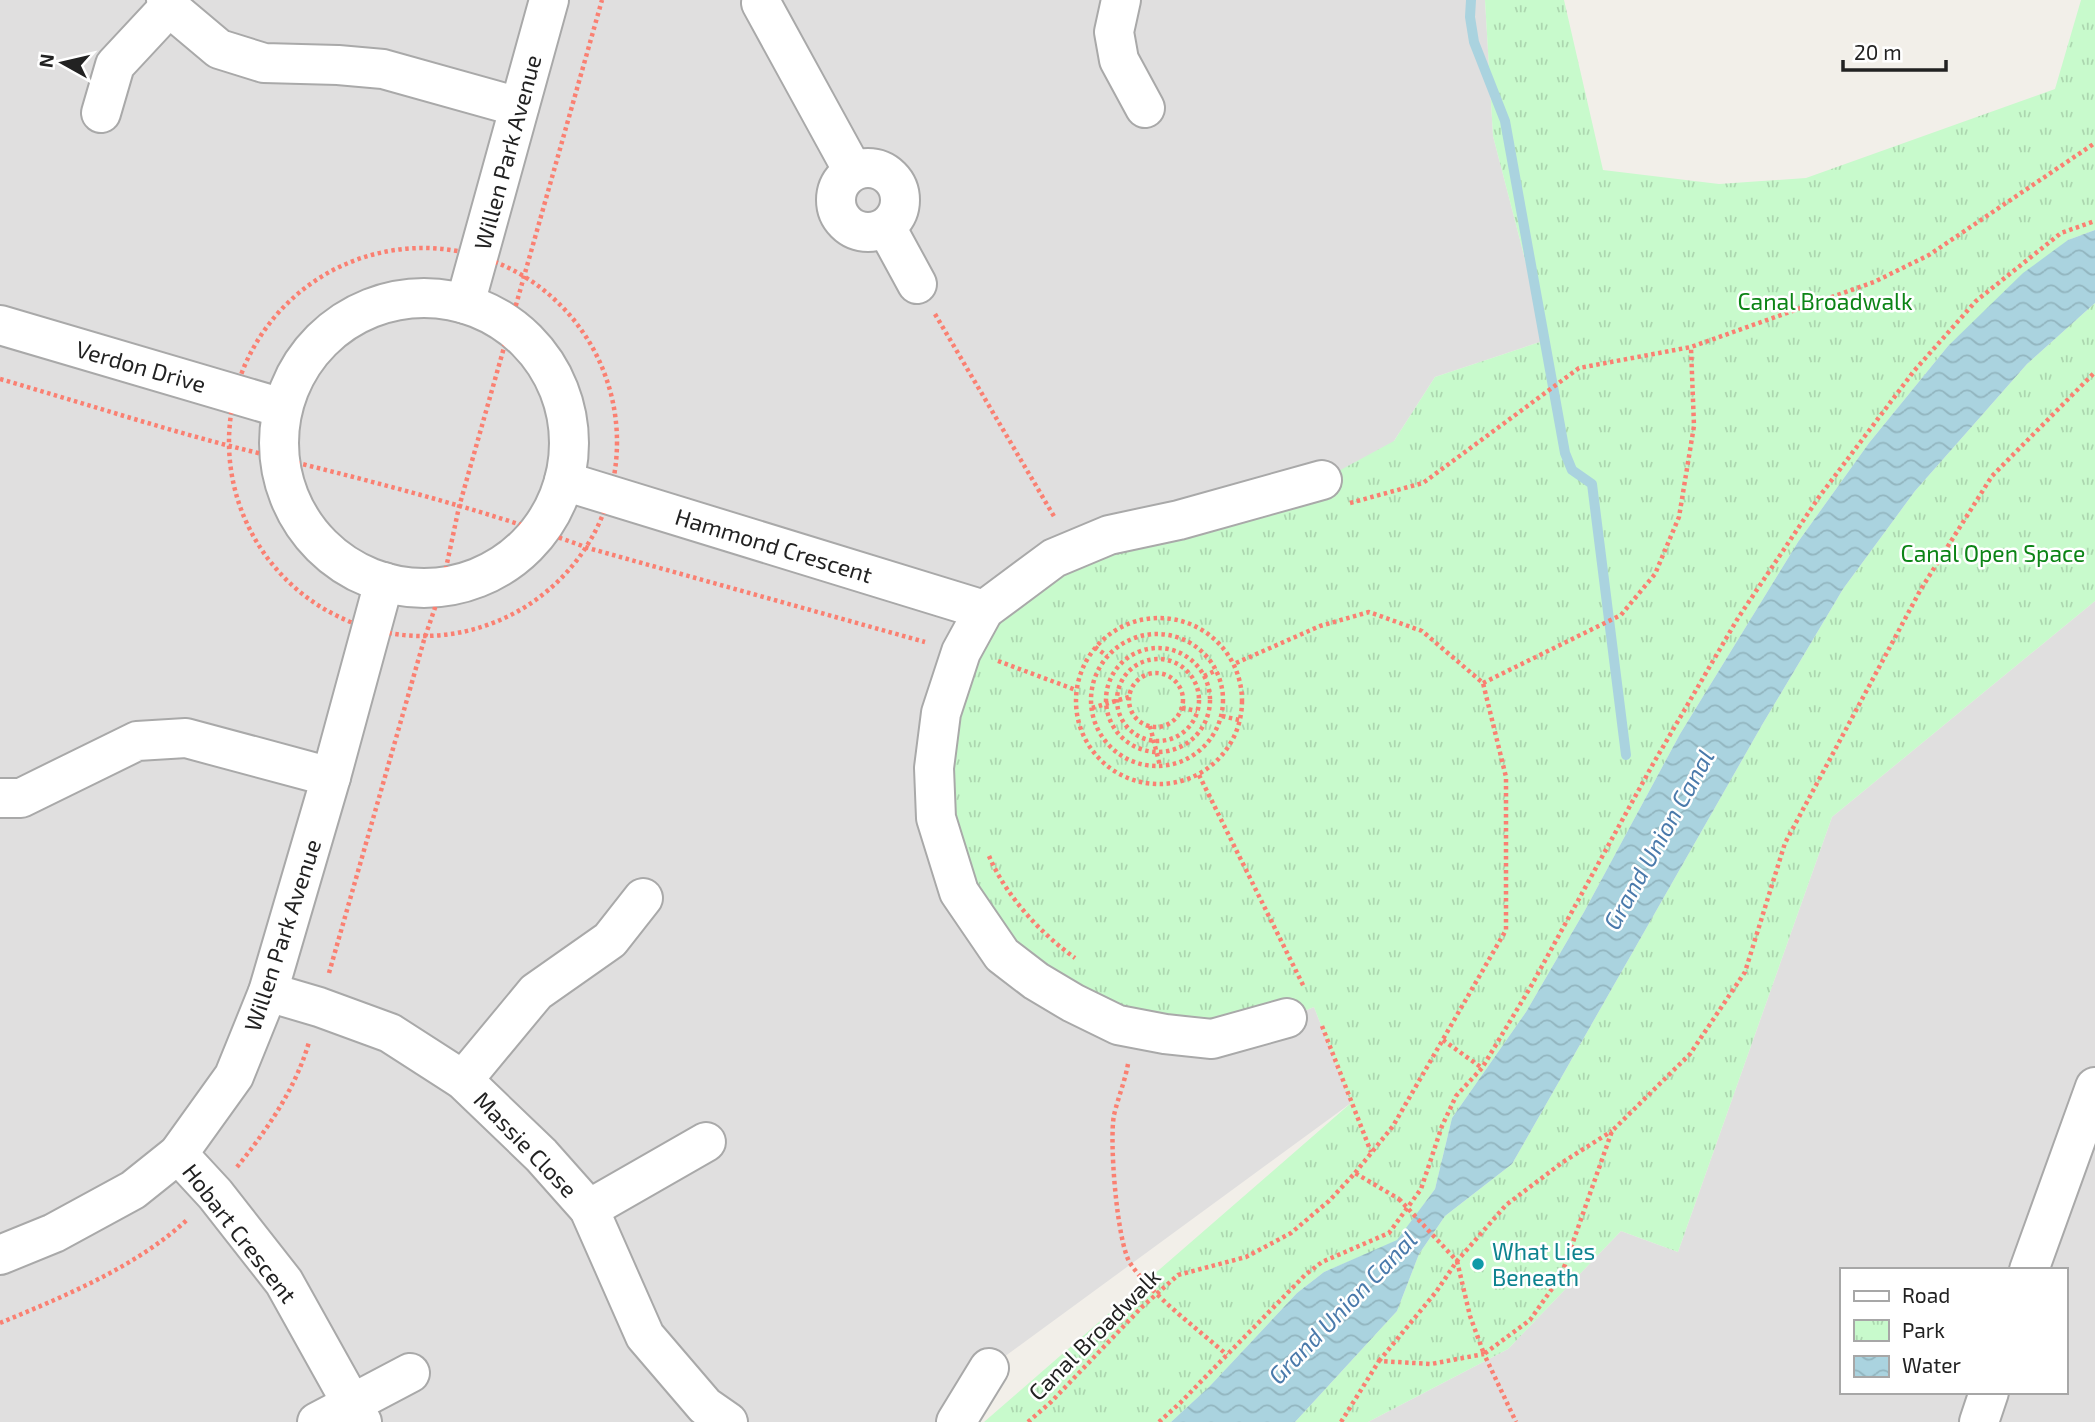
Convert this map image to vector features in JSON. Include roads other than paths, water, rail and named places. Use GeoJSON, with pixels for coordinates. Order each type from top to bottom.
{"type":"FeatureCollection","features":[{"type":"Feature","properties":{"kind":"street","name":"Willen Park Avenue"},"geometry":{"type":"LineString","coordinates":[[465,304],[549,0]]}},
{"type":"Feature","properties":{"kind":"street"},"geometry":{"type":"LineString","coordinates":[[1121,0],[1114,32],[1119,60],[1145,107]]}},
{"type":"Feature","properties":{"kind":"street"},"geometry":{"type":"LineString","coordinates":[[760,1],[853,171],[838,186],[836,206],[840,217],[856,230],[866,233],[886,227],[917,284]]}},
{"type":"Feature","properties":{"kind":"street"},"geometry":{"type":"LineString","coordinates":[[101,113],[115,65],[167,4],[219,49],[264,63],[383,69],[519,107]]}},
{"type":"Feature","properties":{"kind":"street"},"geometry":{"type":"LineString","coordinates":[[419,298],[443,299],[465,304],[499,318],[513,328],[534,349],[551,373],[562,400],[568,429],[568,458],[564,481],[553,509],[540,530],[524,548],[500,567],[472,580],[442,587],[407,587],[384,582],[362,574],[337,559],[315,538],[298,514],[286,487],[280,458],[282,408],[304,362],[318,344],[335,328],[354,316],[386,303],[419,298]]}},
{"type":"Feature","properties":{"kind":"street","name":"Verdon Drive"},"geometry":{"type":"LineString","coordinates":[[0,326],[282,408]]}},
{"type":"Feature","properties":{"kind":"street","name":"Hammond Crescent"},"geometry":{"type":"LineString","coordinates":[[564,481],[984,610]]}},
{"type":"Feature","properties":{"kind":"street"},"geometry":{"type":"LineString","coordinates":[[1305,1010],[1212,1039],[1118,1025],[1036,981],[1002,955],[959,892],[936,818],[933,768],[941,713],[961,652],[984,610],[1054,558],[1109,535],[1333,492]]}},
{"type":"Feature","properties":{"kind":"street","name":"Willen Park Avenue"},"geometry":{"type":"LineString","coordinates":[[0,1255],[54,1233],[133,1190],[178,1154],[234,1076],[268,992],[384,582]]}},
{"type":"Feature","properties":{"kind":"street"},"geometry":{"type":"LineString","coordinates":[[0,798],[21,798],[137,741],[186,738],[331,777]]}},
{"type":"Feature","properties":{"kind":"street","name":"Massie Close"},"geometry":{"type":"LineString","coordinates":[[463,1080],[536,992],[610,940],[643,898]]}},
{"type":"Feature","properties":{"kind":"street","name":"Massie Close"},"geometry":{"type":"LineString","coordinates":[[268,992],[390,1033],[463,1080],[541,1155],[589,1209],[645,1336],[705,1406],[728,1422]]}},
{"type":"Feature","properties":{"kind":"street"},"geometry":{"type":"LineString","coordinates":[[2030,1268],[2095,1087]]}},
{"type":"Feature","properties":{"kind":"street","name":"Massie Close"},"geometry":{"type":"LineString","coordinates":[[589,1209],[706,1142]]}},
{"type":"Feature","properties":{"kind":"street","name":"Hobart Crescent"},"geometry":{"type":"LineString","coordinates":[[178,1154],[215,1194],[284,1282],[357,1413]]}},
{"type":"Feature","properties":{"kind":"street"},"geometry":{"type":"LineString","coordinates":[[956,1422],[989,1368]]}},
{"type":"Feature","properties":{"kind":"street"},"geometry":{"type":"LineString","coordinates":[[317,1422],[357,1413],[410,1373]]}},
{"type":"Feature","properties":{"kind":"street"},"geometry":{"type":"LineString","coordinates":[[1979,1422],[1988,1394]]}},
{"type":"Feature","properties":{"kind":"water","name":"Grand Union Canal"},"geometry":{"type":"Polygon","coordinates":[[[2095,230],[2095,303],[2027,364],[1915,491],[1843,589],[1762,725],[1512,1164],[1445,1216],[1419,1254],[1397,1311],[1295,1422],[1171,1422],[1209,1387],[1297,1293],[1324,1272],[1397,1240],[1435,1189],[1452,1118],[1526,1012],[1584,912],[1680,734],[1798,542],[1869,443],[1948,346],[2023,273],[2068,240],[2095,230]]]}},
{"type":"Feature","properties":{"kind":"waterway"},"geometry":{"type":"LineString","coordinates":[[1471,0],[1470,17],[1474,42],[1505,121],[1565,453],[1572,470],[1592,484],[1626,755]]}},
{"type":"Feature","properties":{"kind":"place","name":"What Lies Beneath"},"geometry":{"type":"Point","coordinates":[1478,1264]}},
{"type":"Feature","properties":{"kind":"park label","name":"Canal Broadwalk"},"geometry":{"type":"Point","coordinates":[1825,301]}},
{"type":"Feature","properties":{"kind":"park label","name":"Canal Open Space"},"geometry":{"type":"Point","coordinates":[1993,553]}}]}
